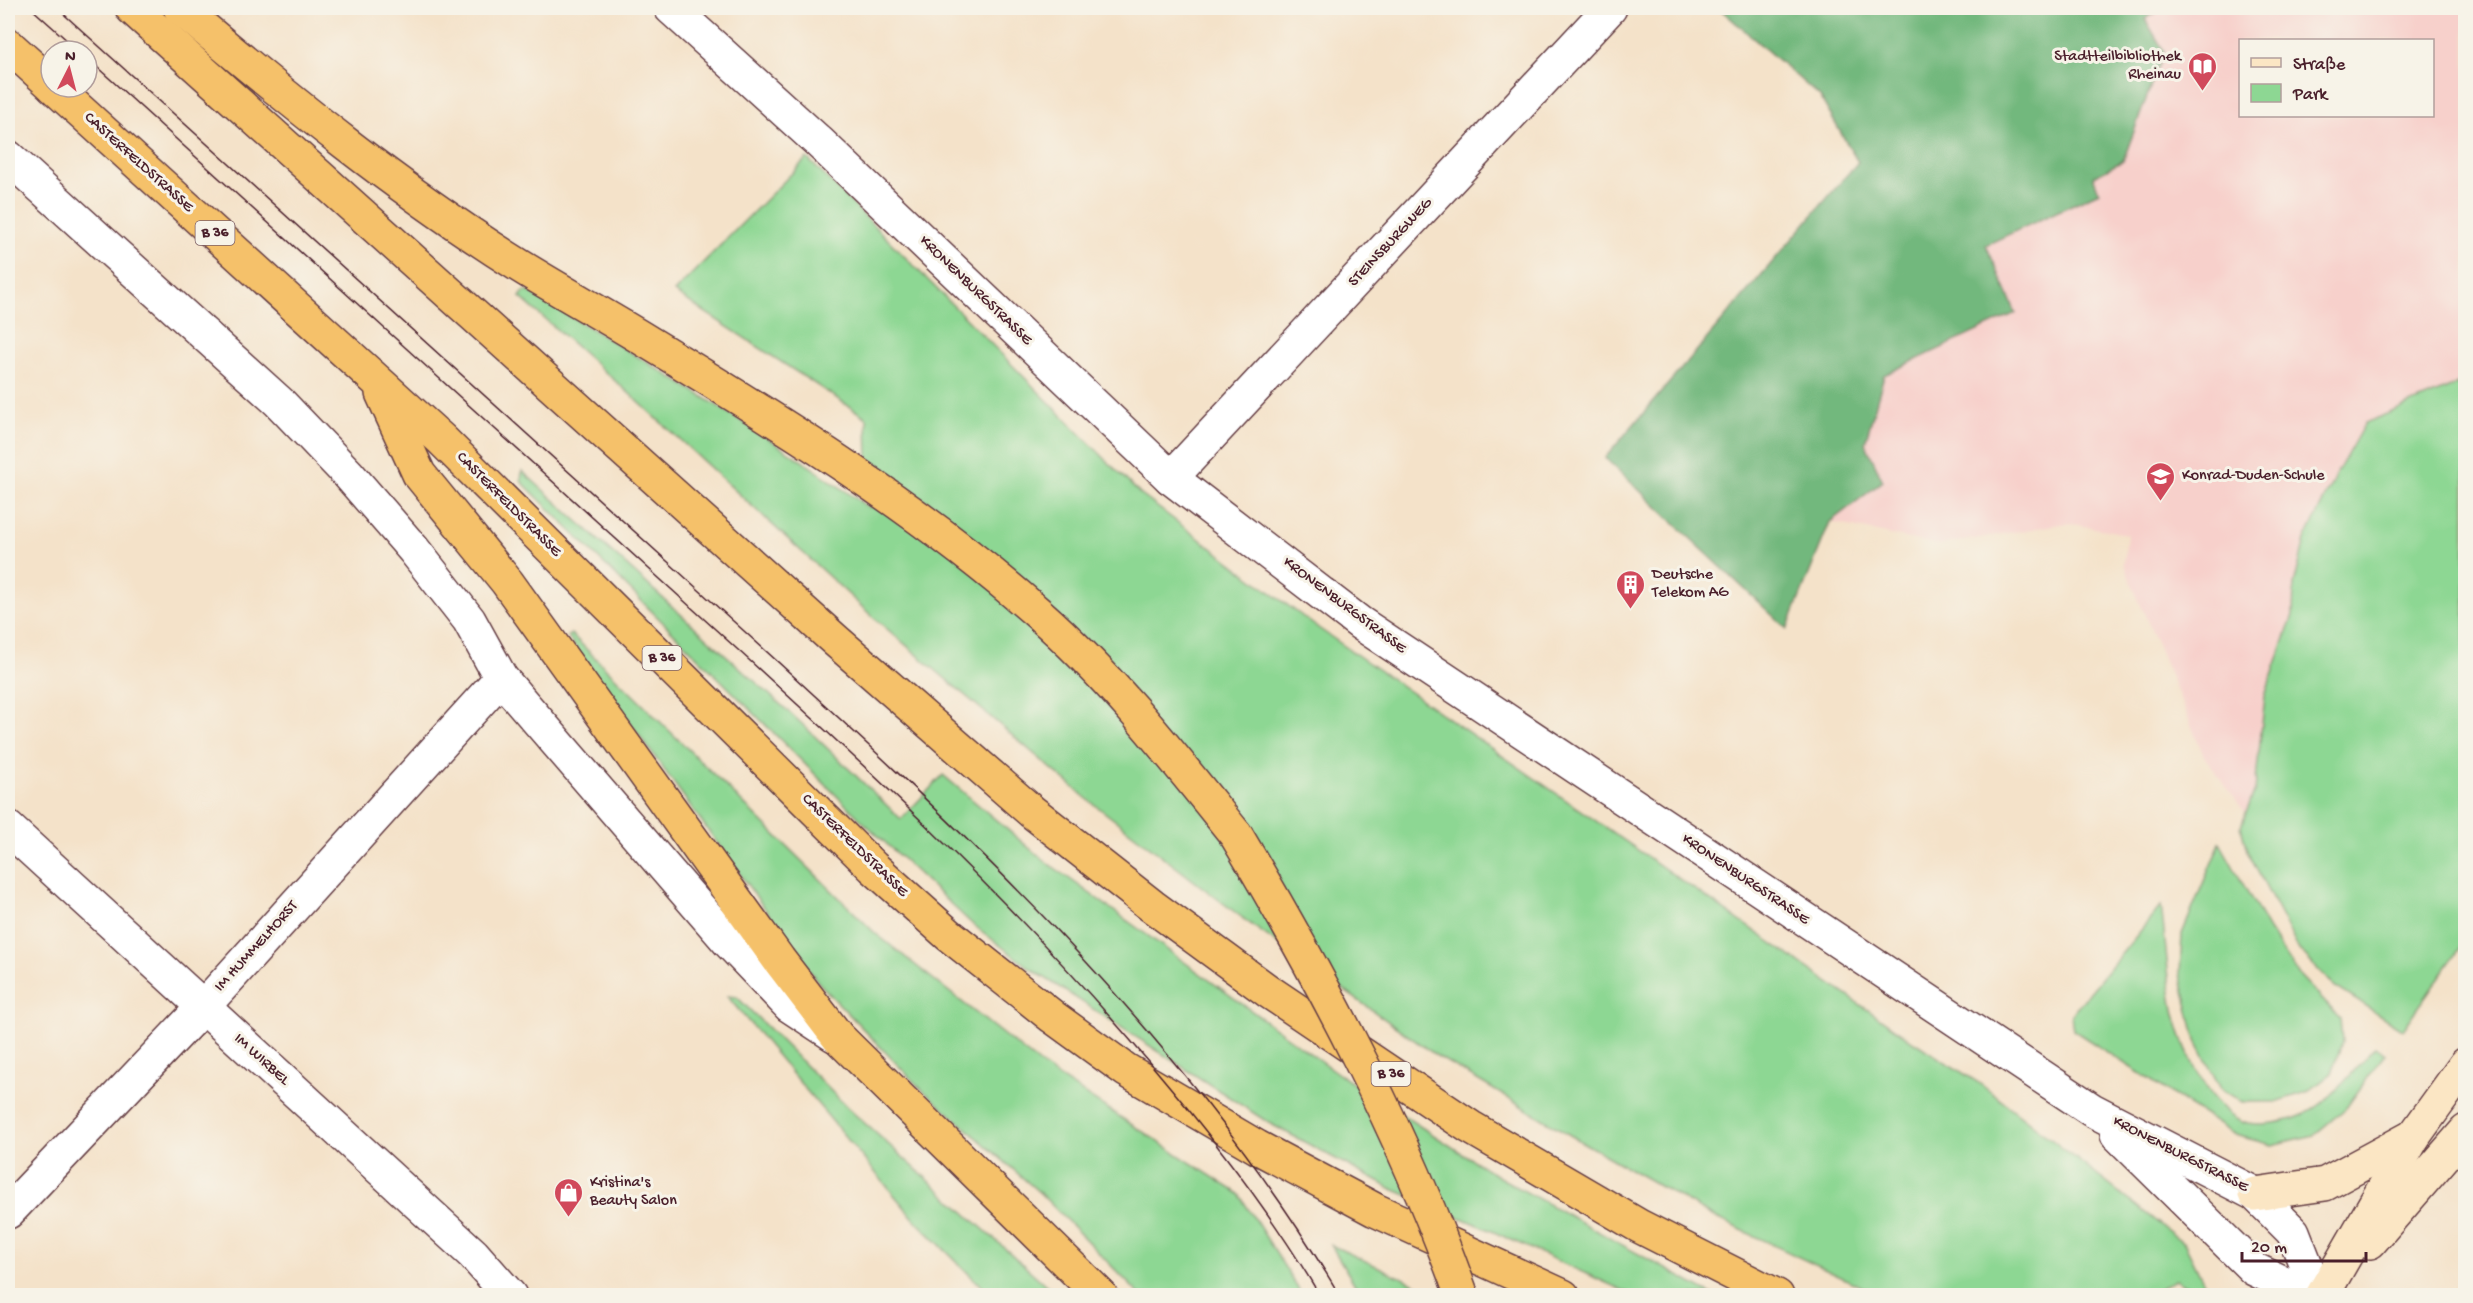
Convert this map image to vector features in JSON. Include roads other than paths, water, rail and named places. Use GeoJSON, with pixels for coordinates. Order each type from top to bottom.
{"type":"FeatureCollection","features":[{"type":"Feature","properties":{"kind":"highway","name":"B 36"},"geometry":{"type":"LineString","coordinates":[[132,8],[713,532],[1031,811],[1152,906],[1268,991],[1470,1126],[1639,1226],[1777,1296]]}},
{"type":"Feature","properties":{"kind":"highway"},"geometry":{"type":"LineString","coordinates":[[180,8],[300,110],[405,187],[519,265],[650,343],[858,475],[956,545],[1039,614],[1115,689],[1236,835],[1278,905],[1375,1086],[1433,1214],[1462,1296]]}},
{"type":"Feature","properties":{"kind":"highway","name":"CASTERFELDSTRASSE"},"geometry":{"type":"LineString","coordinates":[[8,45],[39,73]]}},
{"type":"Feature","properties":{"kind":"highway","name":"CASTERFELDSTRASSE"},"geometry":{"type":"LineString","coordinates":[[67,99],[441,439],[873,867],[949,936],[1126,1070],[1247,1141],[1375,1210],[1563,1296]]}},
{"type":"Feature","properties":{"kind":"highway"},"geometry":{"type":"LineString","coordinates":[[376,381],[419,474],[540,626],[779,960],[838,1037],[1101,1296]]}},
{"type":"Feature","properties":{"kind":"main road"},"geometry":{"type":"LineString","coordinates":[[2321,1296],[2414,1136],[2466,1064]]}},
{"type":"Feature","properties":{"kind":"main road"},"geometry":{"type":"LineString","coordinates":[[2321,1296],[2466,1131]]}},
{"type":"Feature","properties":{"kind":"main road"},"geometry":{"type":"LineString","coordinates":[[2255,1194],[2325,1184],[2414,1136]]}},
{"type":"Feature","properties":{"kind":"street","name":"KRONENBURGSTRASSE"},"geometry":{"type":"LineString","coordinates":[[670,8],[819,142],[1171,478],[1360,623],[2092,1110],[2255,1194],[2293,1232],[2321,1296]]}},
{"type":"Feature","properties":{"kind":"street","name":"STEINSBURGWEG"},"geometry":{"type":"LineString","coordinates":[[1171,478],[1610,8]]}},
{"type":"Feature","properties":{"kind":"street"},"geometry":{"type":"LineString","coordinates":[[8,157],[279,402],[318,443],[414,550],[469,620],[501,678],[728,941],[790,1006],[838,1037]]}},
{"type":"Feature","properties":{"kind":"street","name":"IM HUMMELHORST"},"geometry":{"type":"LineString","coordinates":[[8,1212],[203,1007],[501,678]]}},
{"type":"Feature","properties":{"kind":"street","name":"IM WIRBEL"},"geometry":{"type":"LineString","coordinates":[[8,828],[473,1254],[510,1296]]}},
{"type":"Feature","properties":{"kind":"street","name":"KRONENBURGSTRASSE"},"geometry":{"type":"LineString","coordinates":[[2092,1110],[2254,1269],[2310,1296]]}},
{"type":"Feature","properties":{"kind":"tram line"},"geometry":{"type":"LineString","coordinates":[[31,8],[66,39]]}},
{"type":"Feature","properties":{"kind":"tram line"},"geometry":{"type":"LineString","coordinates":[[57,8],[777,661],[955,828],[1041,914],[1124,1003],[1202,1096],[1274,1194],[1340,1296]]}},
{"type":"Feature","properties":{"kind":"tram line"},"geometry":{"type":"LineString","coordinates":[[99,69],[813,719],[990,888],[1101,1007],[1199,1123],[1263,1207],[1320,1296]]}},
{"type":"Feature","properties":{"kind":"place","name":"Stadtteilbibliothek Rheinau"},"geometry":{"type":"Point","coordinates":[2202,92]}},
{"type":"Feature","properties":{"kind":"place","name":"Konrad-Duden-Schule"},"geometry":{"type":"Point","coordinates":[2161,502]}},
{"type":"Feature","properties":{"kind":"place","name":"Deutsche Telekom AG"},"geometry":{"type":"Point","coordinates":[1631,610]}},
{"type":"Feature","properties":{"kind":"place","name":"Kristina's Beauty Salon"},"geometry":{"type":"Point","coordinates":[569,1218]}}]}
